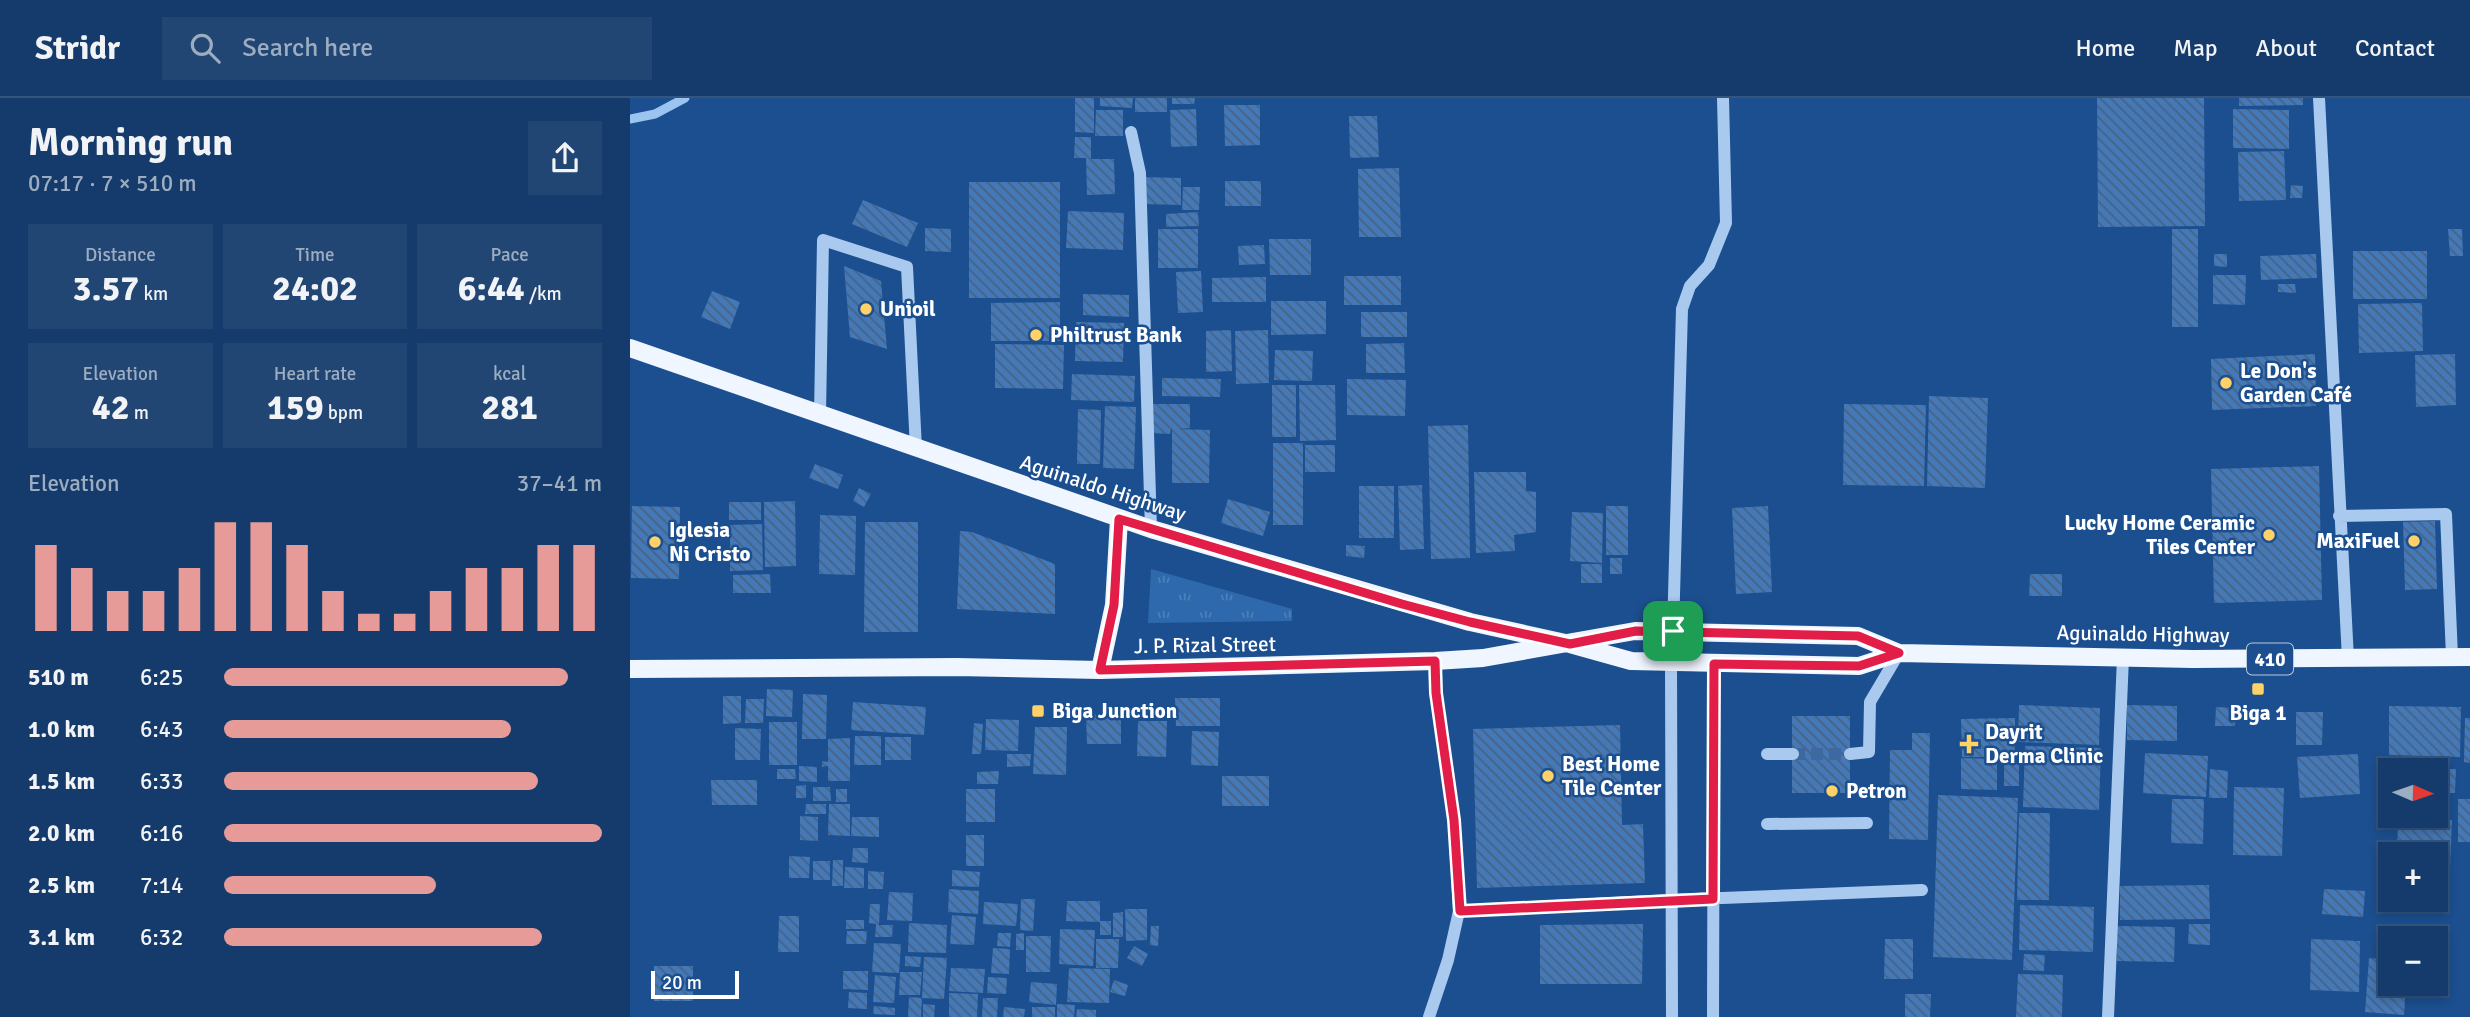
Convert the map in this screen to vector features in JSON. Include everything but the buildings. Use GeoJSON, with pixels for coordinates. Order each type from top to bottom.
{"type":"FeatureCollection","features":[{"type":"Feature","properties":{"kind":"main road","name":"Aguinaldo Highway"},"geometry":{"type":"LineString","coordinates":[[630,348],[1119,519],[1402,604],[1631,661],[1859,666],[1899,653],[2348,659],[2461,657]]}},
{"type":"Feature","properties":{"kind":"main road"},"geometry":{"type":"LineString","coordinates":[[1100,670],[1114,605],[1119,519]]}},
{"type":"Feature","properties":{"kind":"main road","name":"Aguinaldo Highway"},"geometry":{"type":"LineString","coordinates":[[1570,644],[1636,631],[1858,636],[1899,653]]}},
{"type":"Feature","properties":{"kind":"main road","name":"J. P. Rizal Street"},"geometry":{"type":"LineString","coordinates":[[630,669],[957,667],[1100,670],[1435,661],[1483,658],[1570,644]]}},
{"type":"Feature","properties":{"kind":"street"},"geometry":{"type":"LineString","coordinates":[[1673,631],[1682,309],[1690,286],[1709,265],[1726,223],[1723,98]]}},
{"type":"Feature","properties":{"kind":"street"},"geometry":{"type":"LineString","coordinates":[[2319,98],[2348,659]]}},
{"type":"Feature","properties":{"kind":"street"},"geometry":{"type":"LineString","coordinates":[[1131,132],[1140,173],[1151,529]]}},
{"type":"Feature","properties":{"kind":"street"},"geometry":{"type":"LineString","coordinates":[[820,415],[822,240],[907,267],[916,449]]}},
{"type":"Feature","properties":{"kind":"street"},"geometry":{"type":"LineString","coordinates":[[2339,516],[2446,514],[2461,657]]}},
{"type":"Feature","properties":{"kind":"street"},"geometry":{"type":"LineString","coordinates":[[1850,754],[1869,752],[1870,702],[1899,653]]}},
{"type":"Feature","properties":{"kind":"street"},"geometry":{"type":"LineString","coordinates":[[2108,1017],[2123,657]]}},
{"type":"Feature","properties":{"kind":"street"},"geometry":{"type":"LineString","coordinates":[[1432,1014],[1460,911],[1454,820],[1436,693],[1435,661]]}},
{"type":"Feature","properties":{"kind":"street"},"geometry":{"type":"LineString","coordinates":[[1671,662],[1672,1017]]}},
{"type":"Feature","properties":{"kind":"street"},"geometry":{"type":"LineString","coordinates":[[1713,1017],[1714,664]]}},
{"type":"Feature","properties":{"kind":"street"},"geometry":{"type":"LineString","coordinates":[[1767,754],[1793,754]]}},
{"type":"Feature","properties":{"kind":"street"},"geometry":{"type":"LineString","coordinates":[[1767,824],[1867,822]]}},
{"type":"Feature","properties":{"kind":"street"},"geometry":{"type":"LineString","coordinates":[[1460,911],[1922,890]]}},
{"type":"Feature","properties":{"kind":"green space"},"geometry":{"type":"Polygon","coordinates":[[[1151,569],[1292,609],[1292,621],[1148,623],[1151,569]]]}},
{"type":"Feature","properties":{"kind":"waterway"},"geometry":{"type":"LineString","coordinates":[[630,119],[655,114],[685,98]]}},
{"type":"Feature","properties":{"kind":"tunnel"},"geometry":{"type":"LineString","coordinates":[[1793,754],[1850,754]]}},
{"type":"Feature","properties":{"kind":"place","name":"Unioil"},"geometry":{"type":"Point","coordinates":[866,309]}},
{"type":"Feature","properties":{"kind":"place","name":"Philtrust Bank"},"geometry":{"type":"Point","coordinates":[1036,335]}},
{"type":"Feature","properties":{"kind":"place","name":"Le Don's Garden Café"},"geometry":{"type":"Point","coordinates":[2226,383]}},
{"type":"Feature","properties":{"kind":"place","name":"Lucky Home Ceramic Tiles Center"},"geometry":{"type":"Point","coordinates":[2269,535]}},
{"type":"Feature","properties":{"kind":"place","name":"MaxiFuel"},"geometry":{"type":"Point","coordinates":[2414,541]}},
{"type":"Feature","properties":{"kind":"place","name":"Iglesia Ni Cristo"},"geometry":{"type":"Point","coordinates":[655,542]}},
{"type":"Feature","properties":{"kind":"place","name":"Biga 1"},"geometry":{"type":"Point","coordinates":[2258,689]}},
{"type":"Feature","properties":{"kind":"place","name":"Biga Junction"},"geometry":{"type":"Point","coordinates":[1038,711]}},
{"type":"Feature","properties":{"kind":"place","name":"Dayrit Derma Clinic"},"geometry":{"type":"Point","coordinates":[1969,744]}},
{"type":"Feature","properties":{"kind":"place","name":"Best Home Tile Center"},"geometry":{"type":"Point","coordinates":[1548,776]}},
{"type":"Feature","properties":{"kind":"place","name":"Petron"},"geometry":{"type":"Point","coordinates":[1832,791]}},
{"type":"Feature","properties":{"kind":"route"},"geometry":{"type":"LineString","coordinates":[[1119,519],[1402,604],[1570,644],[1636,631],[1673,631],[1858,636],[1899,653],[1859,666],[1714,664],[1713,899],[1460,911],[1454,820],[1436,693],[1435,661],[1100,670],[1114,605],[1119,519]]}}]}
